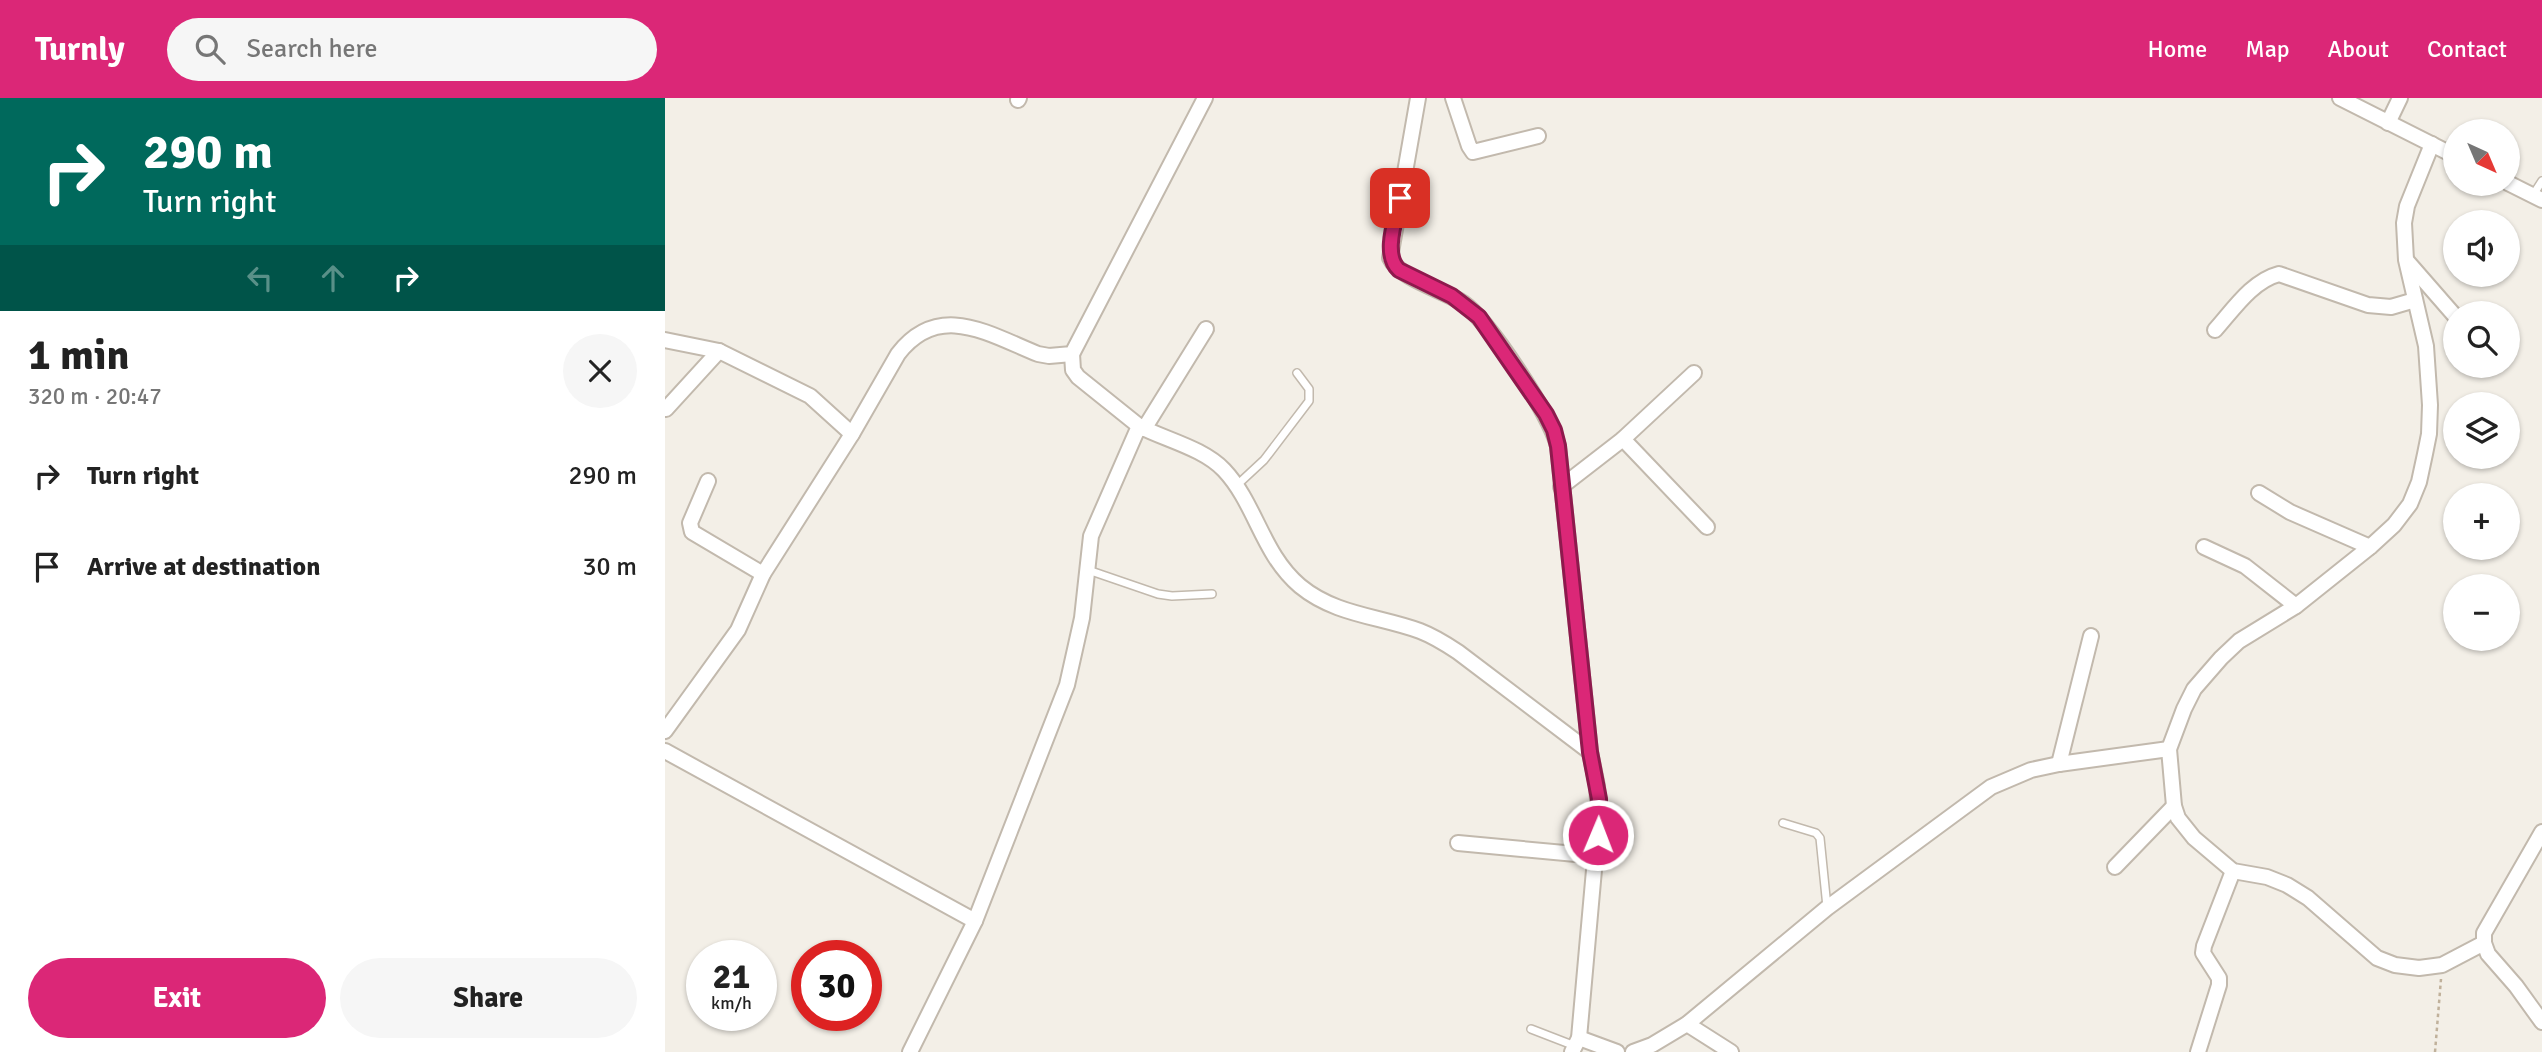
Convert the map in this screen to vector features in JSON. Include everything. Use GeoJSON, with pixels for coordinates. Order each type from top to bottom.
{"type":"FeatureCollection","features":[{"type":"Feature","properties":{"kind":"street"},"geometry":{"type":"LineString","coordinates":[[1205,98],[1072,354],[1073,370],[1141,428],[1214,462],[1224,470],[1236,486],[1269,548],[1285,571],[1302,587],[1323,602],[1346,612],[1420,631],[1438,639],[1590,752]]}},
{"type":"Feature","properties":{"kind":"street"},"geometry":{"type":"LineString","coordinates":[[1418,98],[1390,258],[1399,270],[1452,296],[1479,317],[1546,414],[1558,446],[1590,752],[1599,799],[1597,856],[1575,1045],[1616,1052]]}},
{"type":"Feature","properties":{"kind":"street"},"geometry":{"type":"LineString","coordinates":[[1453,98],[1473,152],[1538,136]]}},
{"type":"Feature","properties":{"kind":"street"},"geometry":{"type":"LineString","coordinates":[[2340,98],[2443,150]]}},
{"type":"Feature","properties":{"kind":"street"},"geometry":{"type":"LineString","coordinates":[[2388,122],[2400,98]]}},
{"type":"Feature","properties":{"kind":"street"},"geometry":{"type":"LineString","coordinates":[[2432,144],[2407,206],[2404,242],[2430,376],[2429,434],[2419,482],[2410,504],[2370,547],[2296,606],[2239,641],[2207,672],[2184,709],[2169,750],[2173,806],[2178,818],[2194,838],[2233,871],[2267,877],[2287,884],[2308,898],[2377,958],[2395,965],[2419,968],[2442,965],[2484,943]]}},
{"type":"Feature","properties":{"kind":"street"},"geometry":{"type":"LineString","coordinates":[[2520,189],[2538,198]]}},
{"type":"Feature","properties":{"kind":"street"},"geometry":{"type":"LineString","coordinates":[[2406,260],[2443,302]]}},
{"type":"Feature","properties":{"kind":"street"},"geometry":{"type":"LineString","coordinates":[[2214,330],[2257,284],[2279,274],[2368,305],[2391,307],[2416,300]]}},
{"type":"Feature","properties":{"kind":"street"},"geometry":{"type":"LineString","coordinates":[[665,731],[738,630],[763,574],[907,342],[928,328],[940,324],[964,326],[1038,354],[1072,354]]}},
{"type":"Feature","properties":{"kind":"street"},"geometry":{"type":"LineString","coordinates":[[910,1052],[975,921],[1067,685],[1082,618],[1095,521],[1141,428],[1206,328]]}},
{"type":"Feature","properties":{"kind":"street"},"geometry":{"type":"LineString","coordinates":[[665,340],[719,351],[810,396],[852,434]]}},
{"type":"Feature","properties":{"kind":"street"},"geometry":{"type":"LineString","coordinates":[[666,409],[719,351]]}},
{"type":"Feature","properties":{"kind":"street"},"geometry":{"type":"LineString","coordinates":[[1561,488],[1623,439],[1694,373]]}},
{"type":"Feature","properties":{"kind":"street"},"geometry":{"type":"LineString","coordinates":[[1623,439],[1707,527]]}},
{"type":"Feature","properties":{"kind":"street"},"geometry":{"type":"LineString","coordinates":[[708,481],[690,523],[692,531],[763,574]]}},
{"type":"Feature","properties":{"kind":"street"},"geometry":{"type":"LineString","coordinates":[[2259,493],[2290,512],[2370,547]]}},
{"type":"Feature","properties":{"kind":"street"},"geometry":{"type":"LineString","coordinates":[[2204,547],[2245,566],[2296,606]]}},
{"type":"Feature","properties":{"kind":"street"},"geometry":{"type":"LineString","coordinates":[[2059,764],[2091,636]]}},
{"type":"Feature","properties":{"kind":"street"},"geometry":{"type":"LineString","coordinates":[[1633,1052],[1652,1045],[1687,1024],[1827,908],[1991,787],[2031,770],[2059,764],[2169,750]]}},
{"type":"Feature","properties":{"kind":"street"},"geometry":{"type":"LineString","coordinates":[[665,751],[975,921]]}},
{"type":"Feature","properties":{"kind":"street"},"geometry":{"type":"LineString","coordinates":[[2115,867],[2173,806]]}},
{"type":"Feature","properties":{"kind":"street"},"geometry":{"type":"LineString","coordinates":[[2542,832],[2484,933],[2488,954],[2542,1022]]}},
{"type":"Feature","properties":{"kind":"street"},"geometry":{"type":"LineString","coordinates":[[1458,843],[1597,856]]}},
{"type":"Feature","properties":{"kind":"street"},"geometry":{"type":"LineString","coordinates":[[2198,1052],[2219,985],[2219,978],[2203,953],[2204,946],[2233,871]]}},
{"type":"Feature","properties":{"kind":"street"},"geometry":{"type":"LineString","coordinates":[[1687,1024],[1731,1052]]}},
{"type":"Feature","properties":{"kind":"lane"},"geometry":{"type":"LineString","coordinates":[[2538,198],[2542,181]]}},
{"type":"Feature","properties":{"kind":"lane"},"geometry":{"type":"LineString","coordinates":[[1236,486],[1264,460],[1309,401],[1309,389],[1297,373]]}},
{"type":"Feature","properties":{"kind":"lane"},"geometry":{"type":"LineString","coordinates":[[1087,570],[1159,594],[1212,594]]}},
{"type":"Feature","properties":{"kind":"lane"},"geometry":{"type":"LineString","coordinates":[[1783,823],[1816,833],[1820,838],[1827,908]]}},
{"type":"Feature","properties":{"kind":"lane"},"geometry":{"type":"LineString","coordinates":[[1531,1028],[1575,1045]]}},
{"type":"Feature","properties":{"kind":"path"},"geometry":{"type":"LineString","coordinates":[[2435,1052],[2442,965]]}},
{"type":"Feature","properties":{"kind":"route"},"geometry":{"type":"LineString","coordinates":[[1400,198],[1390,258],[1394,265],[1452,296],[1479,317],[1546,414],[1554,430],[1558,446],[1590,752],[1599,799],[1598,835]]}}]}
